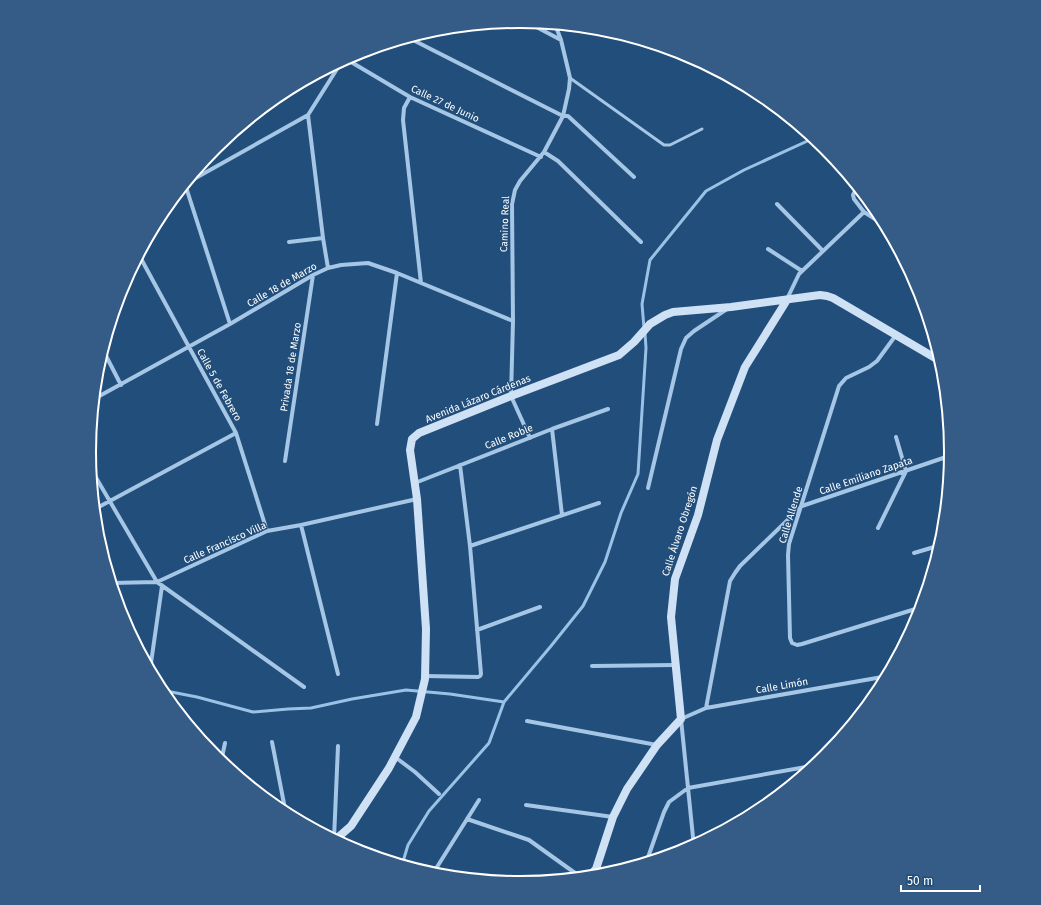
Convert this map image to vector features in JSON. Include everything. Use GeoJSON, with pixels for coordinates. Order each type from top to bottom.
{"type":"FeatureCollection","features":[{"type":"Feature","properties":{"kind":"street"},"geometry":{"type":"LineString","coordinates":[[540,29],[561,40]]}},
{"type":"Feature","properties":{"kind":"street","name":"Camino Real"},"geometry":{"type":"LineString","coordinates":[[530,438],[511,396],[512,204],[515,190],[520,181],[541,157],[563,116],[570,78],[557,30]]}},
{"type":"Feature","properties":{"kind":"street"},"geometry":{"type":"LineString","coordinates":[[415,41],[563,116],[568,116],[634,177]]}},
{"type":"Feature","properties":{"kind":"street","name":"Calle 27 de Junio"},"geometry":{"type":"LineString","coordinates":[[352,63],[410,97],[541,157]]}},
{"type":"Feature","properties":{"kind":"street"},"geometry":{"type":"LineString","coordinates":[[198,177],[308,116],[336,70]]}},
{"type":"Feature","properties":{"kind":"street"},"geometry":{"type":"LineString","coordinates":[[410,97],[404,108],[404,120],[421,283]]}},
{"type":"Feature","properties":{"kind":"street"},"geometry":{"type":"LineString","coordinates":[[308,116],[328,268]]}},
{"type":"Feature","properties":{"kind":"street"},"geometry":{"type":"LineString","coordinates":[[544,152],[558,161],[640,242]]}},
{"type":"Feature","properties":{"kind":"street"},"geometry":{"type":"LineString","coordinates":[[187,190],[230,324]]}},
{"type":"Feature","properties":{"kind":"street"},"geometry":{"type":"LineString","coordinates":[[855,192],[853,196],[854,199],[864,212],[874,218]]}},
{"type":"Feature","properties":{"kind":"street"},"geometry":{"type":"LineString","coordinates":[[777,204],[823,251]]}},
{"type":"Feature","properties":{"kind":"street","name":"Calle Álvaro Obregón"},"geometry":{"type":"LineString","coordinates":[[681,719],[671,617],[675,579],[698,515],[717,440],[745,367],[787,300],[799,274],[864,212]]}},
{"type":"Feature","properties":{"kind":"street"},"geometry":{"type":"LineString","coordinates":[[289,242],[323,238]]}},
{"type":"Feature","properties":{"kind":"street"},"geometry":{"type":"LineString","coordinates":[[768,249],[802,272]]}},
{"type":"Feature","properties":{"kind":"street","name":"Calle 5 de Febrero"},"geometry":{"type":"LineString","coordinates":[[142,261],[236,433],[267,531]]}},
{"type":"Feature","properties":{"kind":"street","name":"Calle 18 de Marzo"},"geometry":{"type":"LineString","coordinates":[[100,396],[230,324],[313,275],[328,268],[341,265],[368,264],[397,273],[512,321]]}},
{"type":"Feature","properties":{"kind":"street"},"geometry":{"type":"LineString","coordinates":[[377,424],[397,273]]}},
{"type":"Feature","properties":{"kind":"street","name":"Privada 18 de Marzo"},"geometry":{"type":"LineString","coordinates":[[285,461],[313,275]]}},
{"type":"Feature","properties":{"kind":"street","name":"Avenida Lázaro Cárdenas"},"geometry":{"type":"LineString","coordinates":[[339,836],[351,826],[395,757],[416,717],[425,677],[426,629],[418,499],[410,450],[412,439],[419,433],[619,355],[634,342],[650,324],[673,312],[731,307],[820,295],[827,296],[833,298],[934,357]]}},
{"type":"Feature","properties":{"kind":"street"},"geometry":{"type":"LineString","coordinates":[[648,488],[681,349],[686,338],[694,331],[731,307]]}},
{"type":"Feature","properties":{"kind":"street","name":"Calle Allende"},"geometry":{"type":"LineString","coordinates":[[897,335],[877,361],[869,367],[846,378],[839,386],[789,544],[790,638],[792,643],[797,645],[802,644],[915,609]]}},
{"type":"Feature","properties":{"kind":"street"},"geometry":{"type":"LineString","coordinates":[[107,357],[121,385]]}},
{"type":"Feature","properties":{"kind":"street","name":"Calle Roble"},"geometry":{"type":"LineString","coordinates":[[415,483],[608,408]]}},
{"type":"Feature","properties":{"kind":"street"},"geometry":{"type":"LineString","coordinates":[[552,429],[562,515]]}},
{"type":"Feature","properties":{"kind":"street"},"geometry":{"type":"LineString","coordinates":[[100,507],[236,433]]}},
{"type":"Feature","properties":{"kind":"street"},"geometry":{"type":"LineString","coordinates":[[878,528],[906,471],[896,437]]}},
{"type":"Feature","properties":{"kind":"street","name":"Calle Emiliano Zapata"},"geometry":{"type":"LineString","coordinates":[[706,708],[730,581],[740,566],[802,506],[945,458]]}},
{"type":"Feature","properties":{"kind":"street"},"geometry":{"type":"LineString","coordinates":[[425,677],[478,677],[481,674],[470,546],[460,465]]}},
{"type":"Feature","properties":{"kind":"street"},"geometry":{"type":"LineString","coordinates":[[97,479],[157,582],[304,687]]}},
{"type":"Feature","properties":{"kind":"street","name":"Calle Francisco Villa"},"geometry":{"type":"LineString","coordinates":[[117,583],[157,582],[267,531],[418,499]]}},
{"type":"Feature","properties":{"kind":"street"},"geometry":{"type":"LineString","coordinates":[[470,546],[599,503]]}},
{"type":"Feature","properties":{"kind":"street"},"geometry":{"type":"LineString","coordinates":[[301,525],[338,674]]}},
{"type":"Feature","properties":{"kind":"street"},"geometry":{"type":"LineString","coordinates":[[914,553],[934,547]]}},
{"type":"Feature","properties":{"kind":"street"},"geometry":{"type":"LineString","coordinates":[[151,662],[162,586]]}},
{"type":"Feature","properties":{"kind":"street"},"geometry":{"type":"LineString","coordinates":[[477,630],[540,607]]}},
{"type":"Feature","properties":{"kind":"street"},"geometry":{"type":"LineString","coordinates":[[592,666],[676,665]]}},
{"type":"Feature","properties":{"kind":"street","name":"Calle Limón"},"geometry":{"type":"LineString","coordinates":[[681,719],[706,708],[880,677]]}},
{"type":"Feature","properties":{"kind":"street"},"geometry":{"type":"LineString","coordinates":[[595,870],[613,817],[627,789],[657,745],[681,719]]}},
{"type":"Feature","properties":{"kind":"street"},"geometry":{"type":"LineString","coordinates":[[681,719],[693,840]]}},
{"type":"Feature","properties":{"kind":"street"},"geometry":{"type":"LineString","coordinates":[[527,721],[657,745]]}},
{"type":"Feature","properties":{"kind":"street"},"geometry":{"type":"LineString","coordinates":[[272,742],[284,804]]}},
{"type":"Feature","properties":{"kind":"street"},"geometry":{"type":"LineString","coordinates":[[222,755],[225,743]]}},
{"type":"Feature","properties":{"kind":"street"},"geometry":{"type":"LineString","coordinates":[[334,834],[338,746]]}},
{"type":"Feature","properties":{"kind":"street"},"geometry":{"type":"LineString","coordinates":[[395,757],[415,772],[439,794]]}},
{"type":"Feature","properties":{"kind":"street"},"geometry":{"type":"LineString","coordinates":[[648,857],[669,802],[688,788],[805,767]]}},
{"type":"Feature","properties":{"kind":"street"},"geometry":{"type":"LineString","coordinates":[[436,868],[479,800]]}},
{"type":"Feature","properties":{"kind":"street"},"geometry":{"type":"LineString","coordinates":[[526,805],[613,817]]}},
{"type":"Feature","properties":{"kind":"street"},"geometry":{"type":"LineString","coordinates":[[467,819],[529,840],[575,873]]}},
{"type":"Feature","properties":{"kind":"lane"},"geometry":{"type":"LineString","coordinates":[[570,78],[664,145],[670,146],[702,129]]}},
{"type":"Feature","properties":{"kind":"waterway"},"geometry":{"type":"LineString","coordinates":[[644,328],[642,304],[650,260],[706,191],[744,170],[808,141]]}},
{"type":"Feature","properties":{"kind":"waterway"},"geometry":{"type":"LineString","coordinates":[[403,860],[408,845],[429,811],[489,743],[504,702],[583,606],[605,562],[621,513],[638,474],[646,348],[645,333]]}},
{"type":"Feature","properties":{"kind":"waterway"},"geometry":{"type":"LineString","coordinates":[[171,692],[197,697],[253,712],[311,708],[352,699],[406,690],[450,694],[504,702]]}}]}
